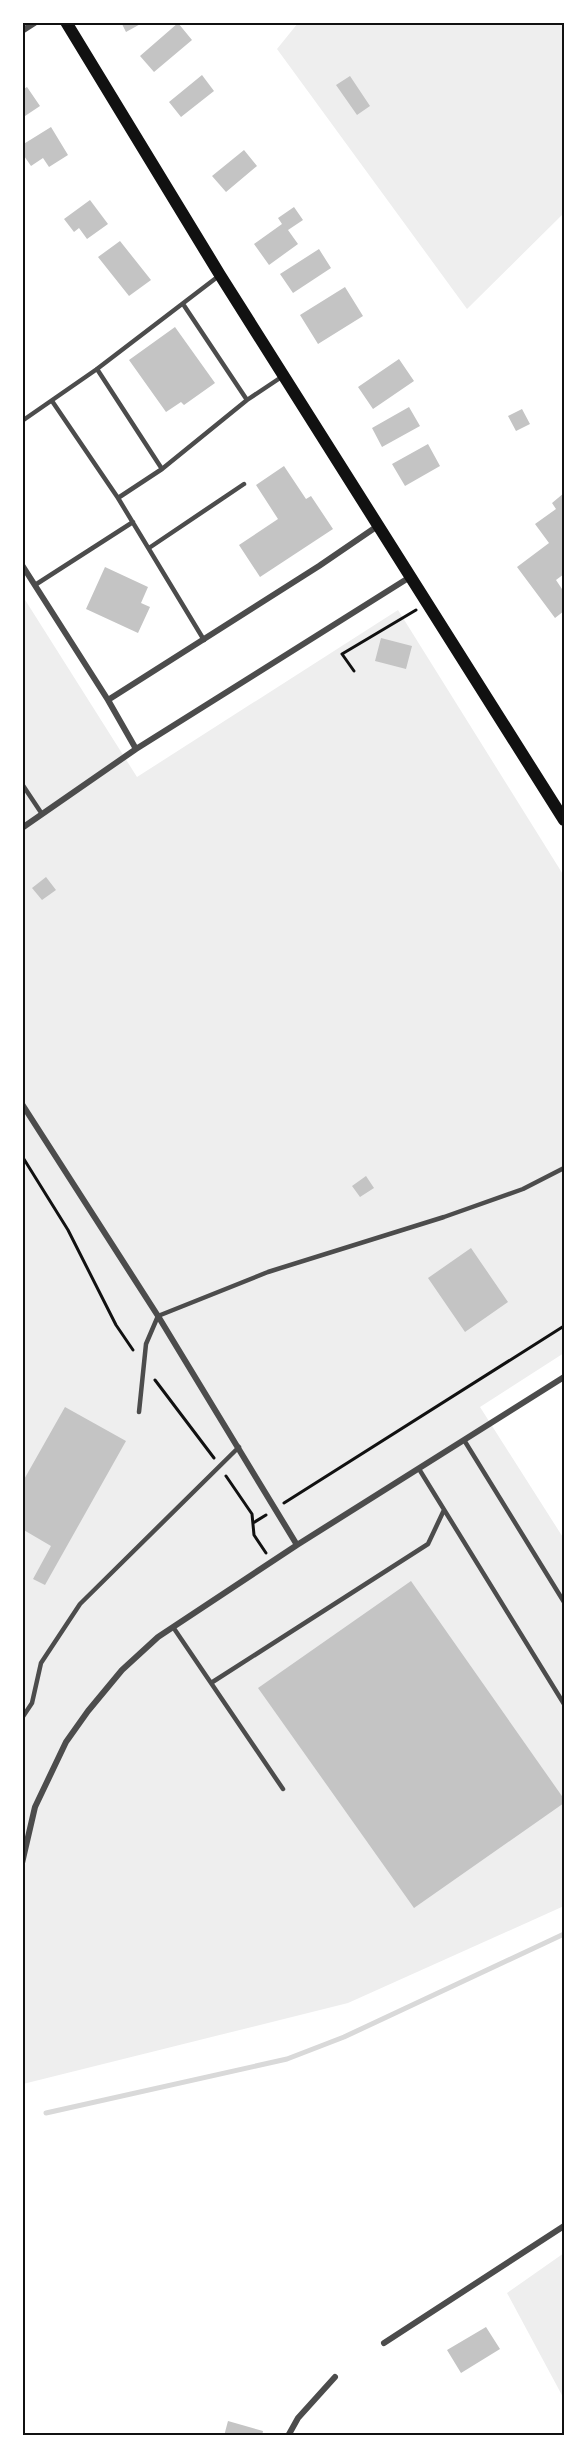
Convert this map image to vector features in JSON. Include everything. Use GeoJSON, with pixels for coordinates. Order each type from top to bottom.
{"type":"FeatureCollection","features":[{"type":"Feature","properties":{"kind":"main road"},"geometry":{"type":"LineString","coordinates":[[66,22],[283,376],[564,820]]}},
{"type":"Feature","properties":{"kind":"street"},"geometry":{"type":"LineString","coordinates":[[22,31],[36,22]]}},
{"type":"Feature","properties":{"kind":"street"},"geometry":{"type":"LineString","coordinates":[[108,700],[379,525]]}},
{"type":"Feature","properties":{"kind":"street"},"geometry":{"type":"LineString","coordinates":[[22,565],[108,700],[136,749]]}},
{"type":"Feature","properties":{"kind":"street"},"geometry":{"type":"LineString","coordinates":[[22,828],[136,749],[411,576]]}},
{"type":"Feature","properties":{"kind":"street"},"geometry":{"type":"LineString","coordinates":[[22,1104],[158,1316],[297,1545]]}},
{"type":"Feature","properties":{"kind":"street"},"geometry":{"type":"LineString","coordinates":[[22,1863],[35,1807],[66,1742],[122,1670],[158,1637],[297,1545],[564,1377]]}},
{"type":"Feature","properties":{"kind":"street"},"geometry":{"type":"LineString","coordinates":[[384,2343],[564,2226]]}},
{"type":"Feature","properties":{"kind":"street"},"geometry":{"type":"LineString","coordinates":[[288,2436],[298,2418],[335,2376]]}},
{"type":"Feature","properties":{"kind":"lane"},"geometry":{"type":"LineString","coordinates":[[22,421],[97,369],[220,275]]}},
{"type":"Feature","properties":{"kind":"lane"},"geometry":{"type":"LineString","coordinates":[[183,304],[247,400]]}},
{"type":"Feature","properties":{"kind":"lane"},"geometry":{"type":"LineString","coordinates":[[97,369],[162,469]]}},
{"type":"Feature","properties":{"kind":"lane"},"geometry":{"type":"LineString","coordinates":[[118,498],[162,469],[247,400],[283,376]]}},
{"type":"Feature","properties":{"kind":"lane"},"geometry":{"type":"LineString","coordinates":[[52,401],[118,498],[204,639]]}},
{"type":"Feature","properties":{"kind":"lane"},"geometry":{"type":"LineString","coordinates":[[149,548],[244,484]]}},
{"type":"Feature","properties":{"kind":"lane"},"geometry":{"type":"LineString","coordinates":[[35,585],[133,522]]}},
{"type":"Feature","properties":{"kind":"lane"},"geometry":{"type":"LineString","coordinates":[[22,784],[42,814]]}},
{"type":"Feature","properties":{"kind":"lane"},"geometry":{"type":"LineString","coordinates":[[139,1412],[146,1344],[158,1316],[268,1272],[444,1217],[523,1189],[564,1168]]}},
{"type":"Feature","properties":{"kind":"lane"},"geometry":{"type":"LineString","coordinates":[[464,1440],[564,1602]]}},
{"type":"Feature","properties":{"kind":"lane"},"geometry":{"type":"LineString","coordinates":[[22,1718],[32,1703],[40,1663],[80,1604],[239,1447]]}},
{"type":"Feature","properties":{"kind":"lane"},"geometry":{"type":"LineString","coordinates":[[419,1469],[564,1704]]}},
{"type":"Feature","properties":{"kind":"lane"},"geometry":{"type":"LineString","coordinates":[[211,1683],[428,1544],[444,1510]]}},
{"type":"Feature","properties":{"kind":"lane"},"geometry":{"type":"LineString","coordinates":[[173,1627],[283,1789]]}},
{"type":"Feature","properties":{"kind":"path"},"geometry":{"type":"LineString","coordinates":[[354,671],[342,654],[427,603]]}},
{"type":"Feature","properties":{"kind":"path"},"geometry":{"type":"LineString","coordinates":[[253,1523],[564,1326]]}},
{"type":"Feature","properties":{"kind":"shaded area"},"geometry":{"type":"Polygon","coordinates":[[[298,23],[564,23],[564,213],[467,309],[277,49],[298,23]]]}},
{"type":"Feature","properties":{"kind":"shaded area"},"geometry":{"type":"Polygon","coordinates":[[[22,595],[137,777],[398,610],[564,876],[564,1353],[480,1407],[564,1539],[564,1906],[348,2003],[23,2084],[22,595]]]}},
{"type":"Feature","properties":{"kind":"shaded area"},"geometry":{"type":"Polygon","coordinates":[[[564,2253],[564,2399],[507,2293],[564,2253]]]}},
{"type":"Feature","properties":{"kind":"building"},"geometry":{"type":"Polygon","coordinates":[[[121,22],[144,22],[126,32],[121,22]]]}},
{"type":"Feature","properties":{"kind":"building"},"geometry":{"type":"Polygon","coordinates":[[[178,23],[192,40],[154,72],[140,56],[178,23]]]}},
{"type":"Feature","properties":{"kind":"building"},"geometry":{"type":"Polygon","coordinates":[[[202,75],[214,91],[181,117],[169,102],[202,75]]]}},
{"type":"Feature","properties":{"kind":"building"},"geometry":{"type":"Polygon","coordinates":[[[350,76],[370,106],[357,115],[336,85],[350,76]]]}},
{"type":"Feature","properties":{"kind":"building"},"geometry":{"type":"Polygon","coordinates":[[[27,87],[40,106],[22,118],[22,90],[27,87]]]}},
{"type":"Feature","properties":{"kind":"building"},"geometry":{"type":"Polygon","coordinates":[[[51,127],[68,155],[49,167],[43,158],[31,166],[22,153],[22,145],[51,127]]]}},
{"type":"Feature","properties":{"kind":"building"},"geometry":{"type":"Polygon","coordinates":[[[244,150],[257,166],[226,192],[212,176],[244,150]]]}},
{"type":"Feature","properties":{"kind":"building"},"geometry":{"type":"Polygon","coordinates":[[[90,200],[108,224],[87,239],[79,228],[74,232],[64,219],[90,200]]]}},
{"type":"Feature","properties":{"kind":"building"},"geometry":{"type":"Polygon","coordinates":[[[294,207],[303,220],[288,230],[298,244],[269,265],[254,244],[282,224],[278,218],[294,207]]]}},
{"type":"Feature","properties":{"kind":"building"},"geometry":{"type":"Polygon","coordinates":[[[120,241],[151,280],[129,296],[98,257],[120,241]]]}},
{"type":"Feature","properties":{"kind":"building"},"geometry":{"type":"Polygon","coordinates":[[[319,249],[331,268],[293,293],[280,274],[319,249]]]}},
{"type":"Feature","properties":{"kind":"building"},"geometry":{"type":"Polygon","coordinates":[[[345,287],[363,316],[318,344],[300,315],[345,287]]]}},
{"type":"Feature","properties":{"kind":"building"},"geometry":{"type":"Polygon","coordinates":[[[175,327],[215,383],[184,405],[181,402],[166,412],[129,360],[175,327]]]}},
{"type":"Feature","properties":{"kind":"building"},"geometry":{"type":"Polygon","coordinates":[[[399,359],[414,381],[373,409],[358,387],[399,359]]]}},
{"type":"Feature","properties":{"kind":"building"},"geometry":{"type":"Polygon","coordinates":[[[409,407],[420,426],[382,447],[372,428],[409,407]]]}},
{"type":"Feature","properties":{"kind":"building"},"geometry":{"type":"Polygon","coordinates":[[[522,409],[530,424],[516,431],[508,416],[522,409]]]}},
{"type":"Feature","properties":{"kind":"building"},"geometry":{"type":"Polygon","coordinates":[[[428,444],[440,466],[405,486],[392,464],[428,444]]]}},
{"type":"Feature","properties":{"kind":"building"},"geometry":{"type":"Polygon","coordinates":[[[284,466],[306,499],[311,496],[333,529],[260,577],[239,545],[278,519],[256,485],[284,466]]]}},
{"type":"Feature","properties":{"kind":"building"},"geometry":{"type":"Polygon","coordinates":[[[564,493],[564,574],[556,580],[564,592],[564,611],[555,618],[517,567],[549,543],[535,524],[556,509],[552,503],[564,493]]]}},
{"type":"Feature","properties":{"kind":"building"},"geometry":{"type":"Polygon","coordinates":[[[105,567],[148,587],[141,603],[150,607],[138,633],[86,609],[105,567]]]}},
{"type":"Feature","properties":{"kind":"building"},"geometry":{"type":"Polygon","coordinates":[[[381,638],[412,646],[406,669],[375,661],[381,638]]]}},
{"type":"Feature","properties":{"kind":"building"},"geometry":{"type":"Polygon","coordinates":[[[46,877],[56,890],[42,900],[32,888],[46,877]]]}},
{"type":"Feature","properties":{"kind":"building"},"geometry":{"type":"Polygon","coordinates":[[[366,1176],[374,1188],[360,1197],[352,1186],[366,1176]]]}},
{"type":"Feature","properties":{"kind":"building"},"geometry":{"type":"Polygon","coordinates":[[[471,1248],[508,1302],[465,1332],[428,1278],[471,1248]]]}},
{"type":"Feature","properties":{"kind":"building"},"geometry":{"type":"Polygon","coordinates":[[[65,1407],[126,1441],[45,1585],[33,1579],[51,1546],[22,1529],[22,1483],[65,1407]]]}},
{"type":"Feature","properties":{"kind":"building"},"geometry":{"type":"Polygon","coordinates":[[[411,1581],[564,1799],[564,1803],[414,1908],[258,1688],[411,1581]]]}},
{"type":"Feature","properties":{"kind":"building"},"geometry":{"type":"Polygon","coordinates":[[[486,2327],[500,2349],[461,2373],[447,2350],[486,2327]]]}},
{"type":"Feature","properties":{"kind":"building"},"geometry":{"type":"Polygon","coordinates":[[[228,2421],[263,2431],[262,2436],[224,2436],[228,2421]]]}},
{"type":"Feature","properties":{"kind":"waterway"},"geometry":{"type":"LineString","coordinates":[[46,2113],[287,2059],[344,2037],[564,1934]]}}]}
